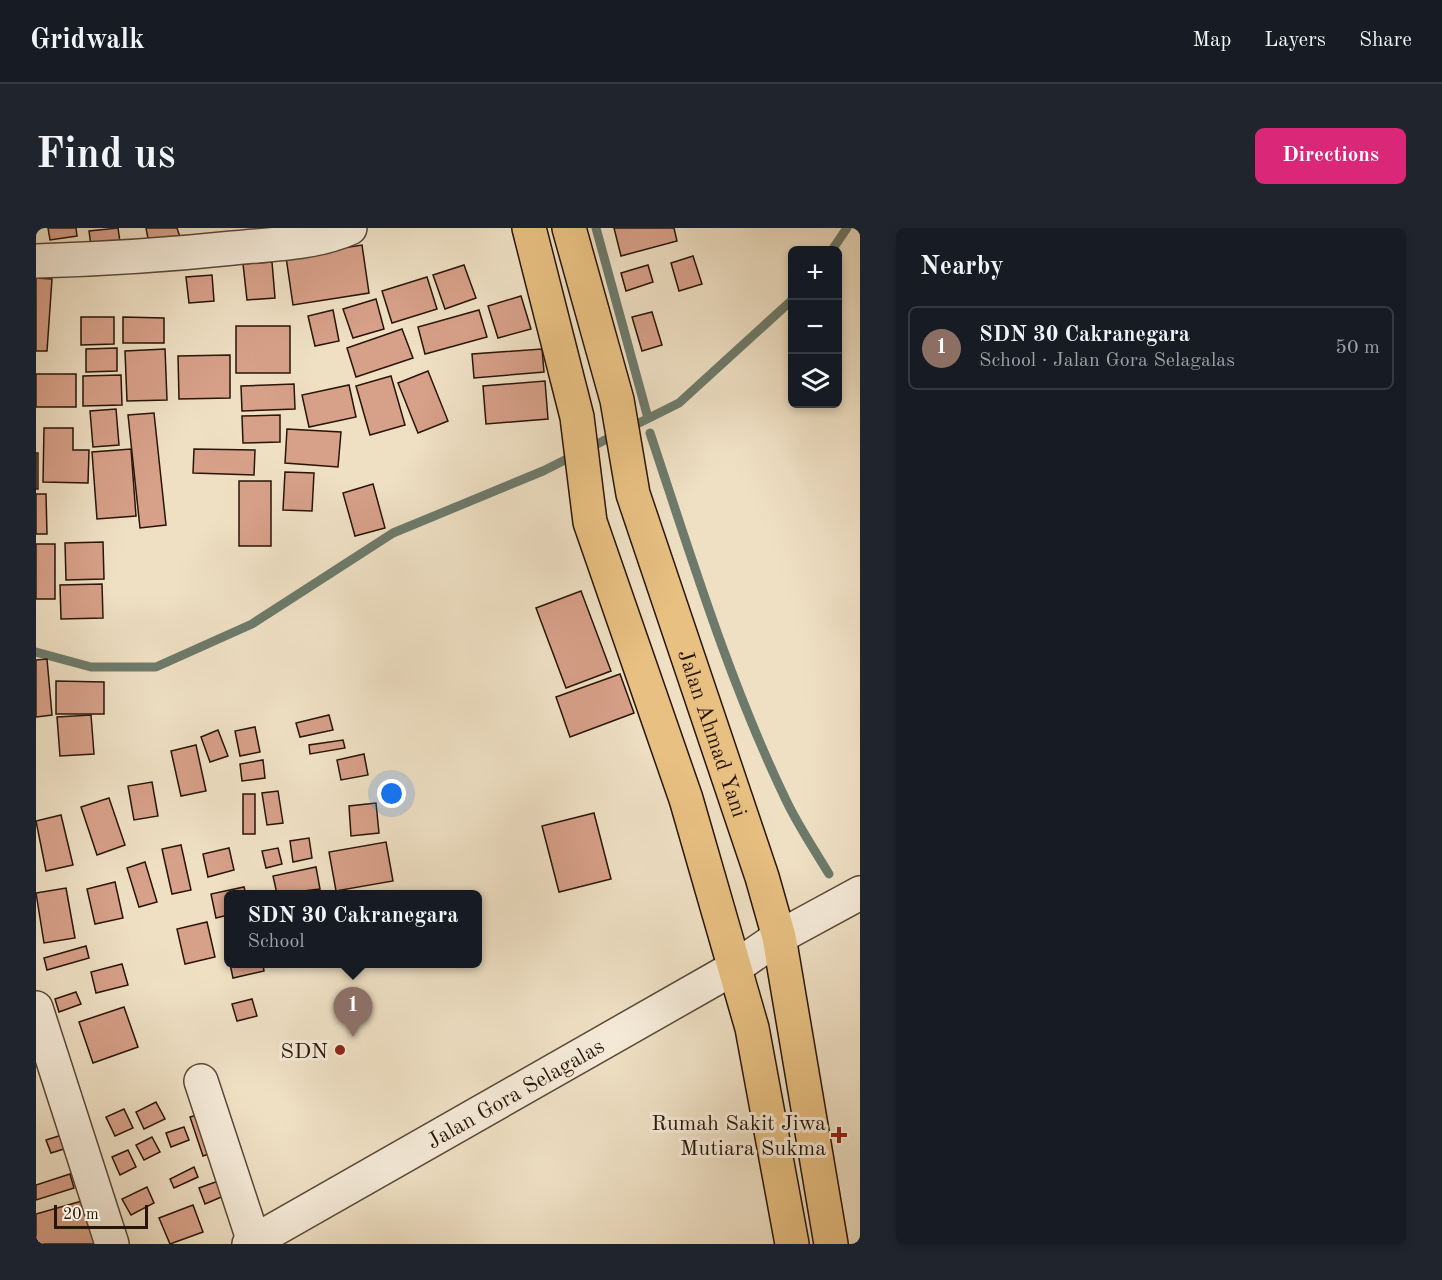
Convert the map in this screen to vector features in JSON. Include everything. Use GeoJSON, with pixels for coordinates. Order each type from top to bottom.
{"type":"FeatureCollection","features":[{"type":"Feature","properties":{"kind":"highway"},"geometry":{"type":"LineString","coordinates":[[529,228],[576,417],[590,522],[686,799],[752,1028],[792,1244]]}},
{"type":"Feature","properties":{"kind":"highway","name":"Jalan Ahmad Yani"},"geometry":{"type":"LineString","coordinates":[[570,228],[617,400],[633,494],[762,877],[778,937],[831,1244]]}},
{"type":"Feature","properties":{"kind":"highway"},"geometry":{"type":"LineString","coordinates":[[556,332],[595,317]]}},
{"type":"Feature","properties":{"kind":"highway"},"geometry":{"type":"LineString","coordinates":[[606,569],[651,550]]}},
{"type":"Feature","properties":{"kind":"street"},"geometry":{"type":"LineString","coordinates":[[36,261],[121,259],[294,243],[335,235],[350,228]]}},
{"type":"Feature","properties":{"kind":"street","name":"Jalan Gora Selagalas"},"geometry":{"type":"LineString","coordinates":[[251,1243],[734,968],[778,937],[860,893]]}},
{"type":"Feature","properties":{"kind":"street"},"geometry":{"type":"LineString","coordinates":[[36,1008],[112,1244]]}},
{"type":"Feature","properties":{"kind":"street"},"geometry":{"type":"LineString","coordinates":[[201,1081],[251,1243]]}},
{"type":"Feature","properties":{"kind":"building"},"geometry":{"type":"Polygon","coordinates":[[[48,228],[76,228],[77,236],[50,240],[48,228]]]}},
{"type":"Feature","properties":{"kind":"building"},"geometry":{"type":"Polygon","coordinates":[[[118,228],[120,242],[91,246],[89,231],[118,228]]]}},
{"type":"Feature","properties":{"kind":"building"},"geometry":{"type":"Polygon","coordinates":[[[146,228],[177,228],[182,243],[150,249],[146,228]]]}},
{"type":"Feature","properties":{"kind":"building"},"geometry":{"type":"Polygon","coordinates":[[[614,228],[674,228],[677,241],[621,256],[614,228]]]}},
{"type":"Feature","properties":{"kind":"building"},"geometry":{"type":"Polygon","coordinates":[[[362,245],[369,293],[293,305],[286,257],[362,245]]]}},
{"type":"Feature","properties":{"kind":"building"},"geometry":{"type":"Polygon","coordinates":[[[693,256],[702,284],[679,291],[671,263],[693,256]]]}},
{"type":"Feature","properties":{"kind":"building"},"geometry":{"type":"Polygon","coordinates":[[[272,262],[275,298],[247,300],[243,264],[272,262]]]}},
{"type":"Feature","properties":{"kind":"building"},"geometry":{"type":"Polygon","coordinates":[[[464,265],[476,298],[445,309],[433,275],[464,265]]]}},
{"type":"Feature","properties":{"kind":"building"},"geometry":{"type":"Polygon","coordinates":[[[648,265],[653,282],[626,291],[621,273],[648,265]]]}},
{"type":"Feature","properties":{"kind":"building"},"geometry":{"type":"Polygon","coordinates":[[[212,275],[214,301],[189,303],[186,277],[212,275]]]}},
{"type":"Feature","properties":{"kind":"building"},"geometry":{"type":"Polygon","coordinates":[[[427,277],[437,309],[392,323],[382,291],[427,277]]]}},
{"type":"Feature","properties":{"kind":"building"},"geometry":{"type":"Polygon","coordinates":[[[36,278],[52,279],[47,351],[36,351],[36,278]]]}},
{"type":"Feature","properties":{"kind":"building"},"geometry":{"type":"Polygon","coordinates":[[[521,296],[531,329],[498,338],[488,306],[521,296]]]}},
{"type":"Feature","properties":{"kind":"building"},"geometry":{"type":"Polygon","coordinates":[[[376,299],[384,329],[353,338],[343,309],[376,299]]]}},
{"type":"Feature","properties":{"kind":"building"},"geometry":{"type":"Polygon","coordinates":[[[333,310],[339,341],[315,346],[308,316],[333,310]]]}},
{"type":"Feature","properties":{"kind":"building"},"geometry":{"type":"Polygon","coordinates":[[[479,310],[487,337],[425,354],[418,327],[479,310]]]}},
{"type":"Feature","properties":{"kind":"building"},"geometry":{"type":"Polygon","coordinates":[[[652,312],[662,345],[642,351],[632,317],[652,312]]]}},
{"type":"Feature","properties":{"kind":"building"},"geometry":{"type":"Polygon","coordinates":[[[81,317],[114,317],[114,344],[81,345],[81,317]]]}},
{"type":"Feature","properties":{"kind":"building"},"geometry":{"type":"Polygon","coordinates":[[[123,317],[164,318],[164,343],[123,343],[123,317]]]}},
{"type":"Feature","properties":{"kind":"building"},"geometry":{"type":"Polygon","coordinates":[[[236,326],[290,326],[290,373],[236,373],[236,326]]]}},
{"type":"Feature","properties":{"kind":"building"},"geometry":{"type":"Polygon","coordinates":[[[402,329],[413,358],[356,377],[347,348],[402,329]]]}},
{"type":"Feature","properties":{"kind":"building"},"geometry":{"type":"Polygon","coordinates":[[[117,348],[117,371],[86,372],[86,349],[117,348]]]}},
{"type":"Feature","properties":{"kind":"building"},"geometry":{"type":"Polygon","coordinates":[[[165,349],[167,400],[127,401],[125,351],[165,349]]]}},
{"type":"Feature","properties":{"kind":"building"},"geometry":{"type":"Polygon","coordinates":[[[542,349],[544,372],[474,378],[472,354],[542,349]]]}},
{"type":"Feature","properties":{"kind":"building"},"geometry":{"type":"Polygon","coordinates":[[[230,355],[230,398],[179,399],[178,356],[230,355]]]}},
{"type":"Feature","properties":{"kind":"building"},"geometry":{"type":"Polygon","coordinates":[[[428,371],[448,421],[418,433],[398,383],[428,371]]]}},
{"type":"Feature","properties":{"kind":"building"},"geometry":{"type":"Polygon","coordinates":[[[36,374],[76,374],[76,407],[36,407],[36,374]]]}},
{"type":"Feature","properties":{"kind":"building"},"geometry":{"type":"Polygon","coordinates":[[[121,375],[122,405],[83,406],[83,376],[121,375]]]}},
{"type":"Feature","properties":{"kind":"building"},"geometry":{"type":"Polygon","coordinates":[[[391,376],[405,425],[370,435],[356,386],[391,376]]]}},
{"type":"Feature","properties":{"kind":"building"},"geometry":{"type":"Polygon","coordinates":[[[545,381],[548,419],[486,424],[483,386],[545,381]]]}},
{"type":"Feature","properties":{"kind":"building"},"geometry":{"type":"Polygon","coordinates":[[[294,384],[295,409],[242,411],[241,386],[294,384]]]}},
{"type":"Feature","properties":{"kind":"building"},"geometry":{"type":"Polygon","coordinates":[[[349,385],[356,417],[309,427],[302,395],[349,385]]]}},
{"type":"Feature","properties":{"kind":"building"},"geometry":{"type":"Polygon","coordinates":[[[116,409],[119,445],[93,447],[90,411],[116,409]]]}},
{"type":"Feature","properties":{"kind":"building"},"geometry":{"type":"Polygon","coordinates":[[[154,413],[166,525],[140,528],[128,415],[154,413]]]}},
{"type":"Feature","properties":{"kind":"building"},"geometry":{"type":"Polygon","coordinates":[[[280,415],[280,442],[243,443],[242,416],[280,415]]]}},
{"type":"Feature","properties":{"kind":"building"},"geometry":{"type":"Polygon","coordinates":[[[44,428],[73,428],[73,450],[89,450],[88,483],[43,482],[44,428]]]}},
{"type":"Feature","properties":{"kind":"building"},"geometry":{"type":"Polygon","coordinates":[[[287,429],[341,432],[338,467],[285,463],[287,429]]]}},
{"type":"Feature","properties":{"kind":"building"},"geometry":{"type":"Polygon","coordinates":[[[131,449],[136,516],[97,519],[92,452],[131,449]]]}},
{"type":"Feature","properties":{"kind":"building"},"geometry":{"type":"Polygon","coordinates":[[[194,449],[255,450],[254,475],[193,473],[194,449]]]}},
{"type":"Feature","properties":{"kind":"building"},"geometry":{"type":"Polygon","coordinates":[[[36,453],[38,453],[38,489],[36,489],[36,453]]]}},
{"type":"Feature","properties":{"kind":"building"},"geometry":{"type":"Polygon","coordinates":[[[285,472],[314,473],[312,511],[283,510],[285,472]]]}},
{"type":"Feature","properties":{"kind":"building"},"geometry":{"type":"Polygon","coordinates":[[[239,481],[271,481],[271,546],[239,546],[239,481]]]}},
{"type":"Feature","properties":{"kind":"building"},"geometry":{"type":"Polygon","coordinates":[[[373,484],[385,528],[355,536],[343,493],[373,484]]]}},
{"type":"Feature","properties":{"kind":"building"},"geometry":{"type":"Polygon","coordinates":[[[36,494],[46,494],[47,534],[36,534],[36,494]]]}},
{"type":"Feature","properties":{"kind":"building"},"geometry":{"type":"Polygon","coordinates":[[[103,542],[104,579],[66,580],[65,543],[103,542]]]}},
{"type":"Feature","properties":{"kind":"building"},"geometry":{"type":"Polygon","coordinates":[[[36,544],[55,544],[55,599],[36,599],[36,544]]]}},
{"type":"Feature","properties":{"kind":"building"},"geometry":{"type":"Polygon","coordinates":[[[102,584],[103,618],[61,619],[60,585],[102,584]]]}},
{"type":"Feature","properties":{"kind":"building"},"geometry":{"type":"Polygon","coordinates":[[[581,591],[611,671],[566,688],[536,608],[581,591]]]}},
{"type":"Feature","properties":{"kind":"building"},"geometry":{"type":"Polygon","coordinates":[[[47,659],[52,715],[36,717],[36,660],[47,659]]]}},
{"type":"Feature","properties":{"kind":"building"},"geometry":{"type":"Polygon","coordinates":[[[620,674],[634,713],[570,737],[556,697],[620,674]]]}},
{"type":"Feature","properties":{"kind":"building"},"geometry":{"type":"Polygon","coordinates":[[[56,681],[104,682],[104,714],[56,714],[56,681]]]}},
{"type":"Feature","properties":{"kind":"building"},"geometry":{"type":"Polygon","coordinates":[[[91,715],[94,754],[60,756],[57,717],[91,715]]]}},
{"type":"Feature","properties":{"kind":"building"},"geometry":{"type":"Polygon","coordinates":[[[329,715],[333,730],[300,737],[296,723],[329,715]]]}},
{"type":"Feature","properties":{"kind":"building"},"geometry":{"type":"Polygon","coordinates":[[[255,727],[260,752],[240,756],[235,731],[255,727]]]}},
{"type":"Feature","properties":{"kind":"building"},"geometry":{"type":"Polygon","coordinates":[[[218,730],[228,756],[210,762],[201,737],[218,730]]]}},
{"type":"Feature","properties":{"kind":"building"},"geometry":{"type":"Polygon","coordinates":[[[343,740],[345,748],[310,754],[309,745],[343,740]]]}},
{"type":"Feature","properties":{"kind":"building"},"geometry":{"type":"Polygon","coordinates":[[[196,745],[206,791],[181,796],[171,751],[196,745]]]}},
{"type":"Feature","properties":{"kind":"building"},"geometry":{"type":"Polygon","coordinates":[[[364,754],[368,775],[341,780],[337,760],[364,754]]]}},
{"type":"Feature","properties":{"kind":"building"},"geometry":{"type":"Polygon","coordinates":[[[263,760],[265,778],[242,781],[240,764],[263,760]]]}},
{"type":"Feature","properties":{"kind":"building"},"geometry":{"type":"Polygon","coordinates":[[[152,782],[158,816],[134,820],[128,786],[152,782]]]}},
{"type":"Feature","properties":{"kind":"building"},"geometry":{"type":"Polygon","coordinates":[[[278,791],[283,823],[267,825],[262,793],[278,791]]]}},
{"type":"Feature","properties":{"kind":"building"},"geometry":{"type":"Polygon","coordinates":[[[243,794],[255,794],[255,834],[243,834],[243,794]]]}},
{"type":"Feature","properties":{"kind":"building"},"geometry":{"type":"Polygon","coordinates":[[[109,798],[125,845],[97,855],[81,807],[109,798]]]}},
{"type":"Feature","properties":{"kind":"building"},"geometry":{"type":"Polygon","coordinates":[[[376,803],[379,833],[351,836],[349,806],[376,803]]]}},
{"type":"Feature","properties":{"kind":"building"},"geometry":{"type":"Polygon","coordinates":[[[594,813],[611,879],[559,892],[542,826],[594,813]]]}},
{"type":"Feature","properties":{"kind":"building"},"geometry":{"type":"Polygon","coordinates":[[[61,815],[73,865],[46,871],[36,821],[61,815]]]}},
{"type":"Feature","properties":{"kind":"building"},"geometry":{"type":"Polygon","coordinates":[[[309,838],[312,858],[293,862],[290,841],[309,838]]]}},
{"type":"Feature","properties":{"kind":"building"},"geometry":{"type":"Polygon","coordinates":[[[386,842],[393,881],[336,890],[329,852],[386,842]]]}},
{"type":"Feature","properties":{"kind":"building"},"geometry":{"type":"Polygon","coordinates":[[[181,845],[191,890],[172,894],[162,849],[181,845]]]}},
{"type":"Feature","properties":{"kind":"building"},"geometry":{"type":"Polygon","coordinates":[[[229,848],[234,870],[208,877],[203,854],[229,848]]]}},
{"type":"Feature","properties":{"kind":"building"},"geometry":{"type":"Polygon","coordinates":[[[278,848],[282,864],[266,868],[262,851],[278,848]]]}},
{"type":"Feature","properties":{"kind":"building"},"geometry":{"type":"Polygon","coordinates":[[[145,862],[157,902],[139,907],[127,868],[145,862]]]}},
{"type":"Feature","properties":{"kind":"building"},"geometry":{"type":"Polygon","coordinates":[[[316,867],[320,889],[276,890],[273,876],[316,867]]]}},
{"type":"Feature","properties":{"kind":"building"},"geometry":{"type":"Polygon","coordinates":[[[115,882],[123,918],[95,924],[87,889],[115,882]]]}},
{"type":"Feature","properties":{"kind":"building"},"geometry":{"type":"Polygon","coordinates":[[[66,888],[75,938],[44,943],[36,893],[66,888]]]}},
{"type":"Feature","properties":{"kind":"building"},"geometry":{"type":"Polygon","coordinates":[[[224,891],[224,916],[216,918],[211,894],[224,891]]]}},
{"type":"Feature","properties":{"kind":"building"},"geometry":{"type":"Polygon","coordinates":[[[207,922],[215,957],[185,964],[177,929],[207,922]]]}},
{"type":"Feature","properties":{"kind":"building"},"geometry":{"type":"Polygon","coordinates":[[[86,946],[89,958],[47,970],[44,958],[86,946]]]}},
{"type":"Feature","properties":{"kind":"building"},"geometry":{"type":"Polygon","coordinates":[[[122,964],[128,985],[96,993],[91,972],[122,964]]]}},
{"type":"Feature","properties":{"kind":"building"},"geometry":{"type":"Polygon","coordinates":[[[231,968],[264,968],[264,971],[233,978],[231,968]]]}},
{"type":"Feature","properties":{"kind":"building"},"geometry":{"type":"Polygon","coordinates":[[[76,992],[81,1004],[59,1012],[55,999],[76,992]]]}},
{"type":"Feature","properties":{"kind":"building"},"geometry":{"type":"Polygon","coordinates":[[[252,999],[257,1016],[237,1021],[232,1004],[252,999]]]}},
{"type":"Feature","properties":{"kind":"building"},"geometry":{"type":"Polygon","coordinates":[[[124,1007],[138,1047],[93,1063],[79,1022],[124,1007]]]}},
{"type":"Feature","properties":{"kind":"building"},"geometry":{"type":"Polygon","coordinates":[[[156,1102],[165,1119],[144,1129],[136,1112],[156,1102]]]}},
{"type":"Feature","properties":{"kind":"building"},"geometry":{"type":"Polygon","coordinates":[[[124,1109],[133,1128],[115,1136],[106,1117],[124,1109]]]}},
{"type":"Feature","properties":{"kind":"building"},"geometry":{"type":"Polygon","coordinates":[[[207,1112],[220,1150],[203,1156],[190,1117],[207,1112]]]}},
{"type":"Feature","properties":{"kind":"building"},"geometry":{"type":"Polygon","coordinates":[[[184,1127],[189,1140],[171,1147],[166,1133],[184,1127]]]}},
{"type":"Feature","properties":{"kind":"building"},"geometry":{"type":"Polygon","coordinates":[[[62,1135],[67,1148],[51,1153],[46,1140],[62,1135]]]}},
{"type":"Feature","properties":{"kind":"building"},"geometry":{"type":"Polygon","coordinates":[[[152,1137],[160,1152],[144,1160],[136,1145],[152,1137]]]}},
{"type":"Feature","properties":{"kind":"building"},"geometry":{"type":"Polygon","coordinates":[[[128,1150],[136,1167],[120,1175],[112,1157],[128,1150]]]}},
{"type":"Feature","properties":{"kind":"building"},"geometry":{"type":"Polygon","coordinates":[[[194,1167],[198,1177],[174,1188],[170,1179],[194,1167]]]}},
{"type":"Feature","properties":{"kind":"building"},"geometry":{"type":"Polygon","coordinates":[[[70,1174],[74,1188],[36,1200],[36,1185],[70,1174]]]}},
{"type":"Feature","properties":{"kind":"building"},"geometry":{"type":"Polygon","coordinates":[[[221,1180],[226,1195],[205,1204],[199,1188],[221,1180]]]}},
{"type":"Feature","properties":{"kind":"building"},"geometry":{"type":"Polygon","coordinates":[[[147,1187],[154,1203],[131,1215],[122,1199],[147,1187]]]}},
{"type":"Feature","properties":{"kind":"building"},"geometry":{"type":"Polygon","coordinates":[[[89,1199],[102,1244],[36,1244],[36,1214],[89,1199]]]}},
{"type":"Feature","properties":{"kind":"building"},"geometry":{"type":"Polygon","coordinates":[[[193,1205],[203,1232],[170,1244],[159,1218],[193,1205]]]}},
{"type":"Feature","properties":{"kind":"waterway"},"geometry":{"type":"LineString","coordinates":[[596,228],[648,418]]}},
{"type":"Feature","properties":{"kind":"waterway"},"geometry":{"type":"LineString","coordinates":[[835,246],[847,228]]}},
{"type":"Feature","properties":{"kind":"waterway"},"geometry":{"type":"LineString","coordinates":[[587,449],[679,403],[788,304]]}},
{"type":"Feature","properties":{"kind":"waterway"},"geometry":{"type":"LineString","coordinates":[[650,433],[696,572],[746,709],[790,808],[829,874]]}},
{"type":"Feature","properties":{"kind":"waterway"},"geometry":{"type":"LineString","coordinates":[[36,652],[91,667],[156,667],[252,624],[393,533],[543,471],[575,455]]}},
{"type":"Feature","properties":{"kind":"place","name":"SDN 30 Cakranegara"},"geometry":{"type":"Point","coordinates":[353,1037]}},
{"type":"Feature","properties":{"kind":"place","name":"SDN"},"geometry":{"type":"Point","coordinates":[340,1050]}},
{"type":"Feature","properties":{"kind":"place","name":"Rumah Sakit Jiwa Mutiara Sukma"},"geometry":{"type":"Point","coordinates":[839,1135]}}]}
